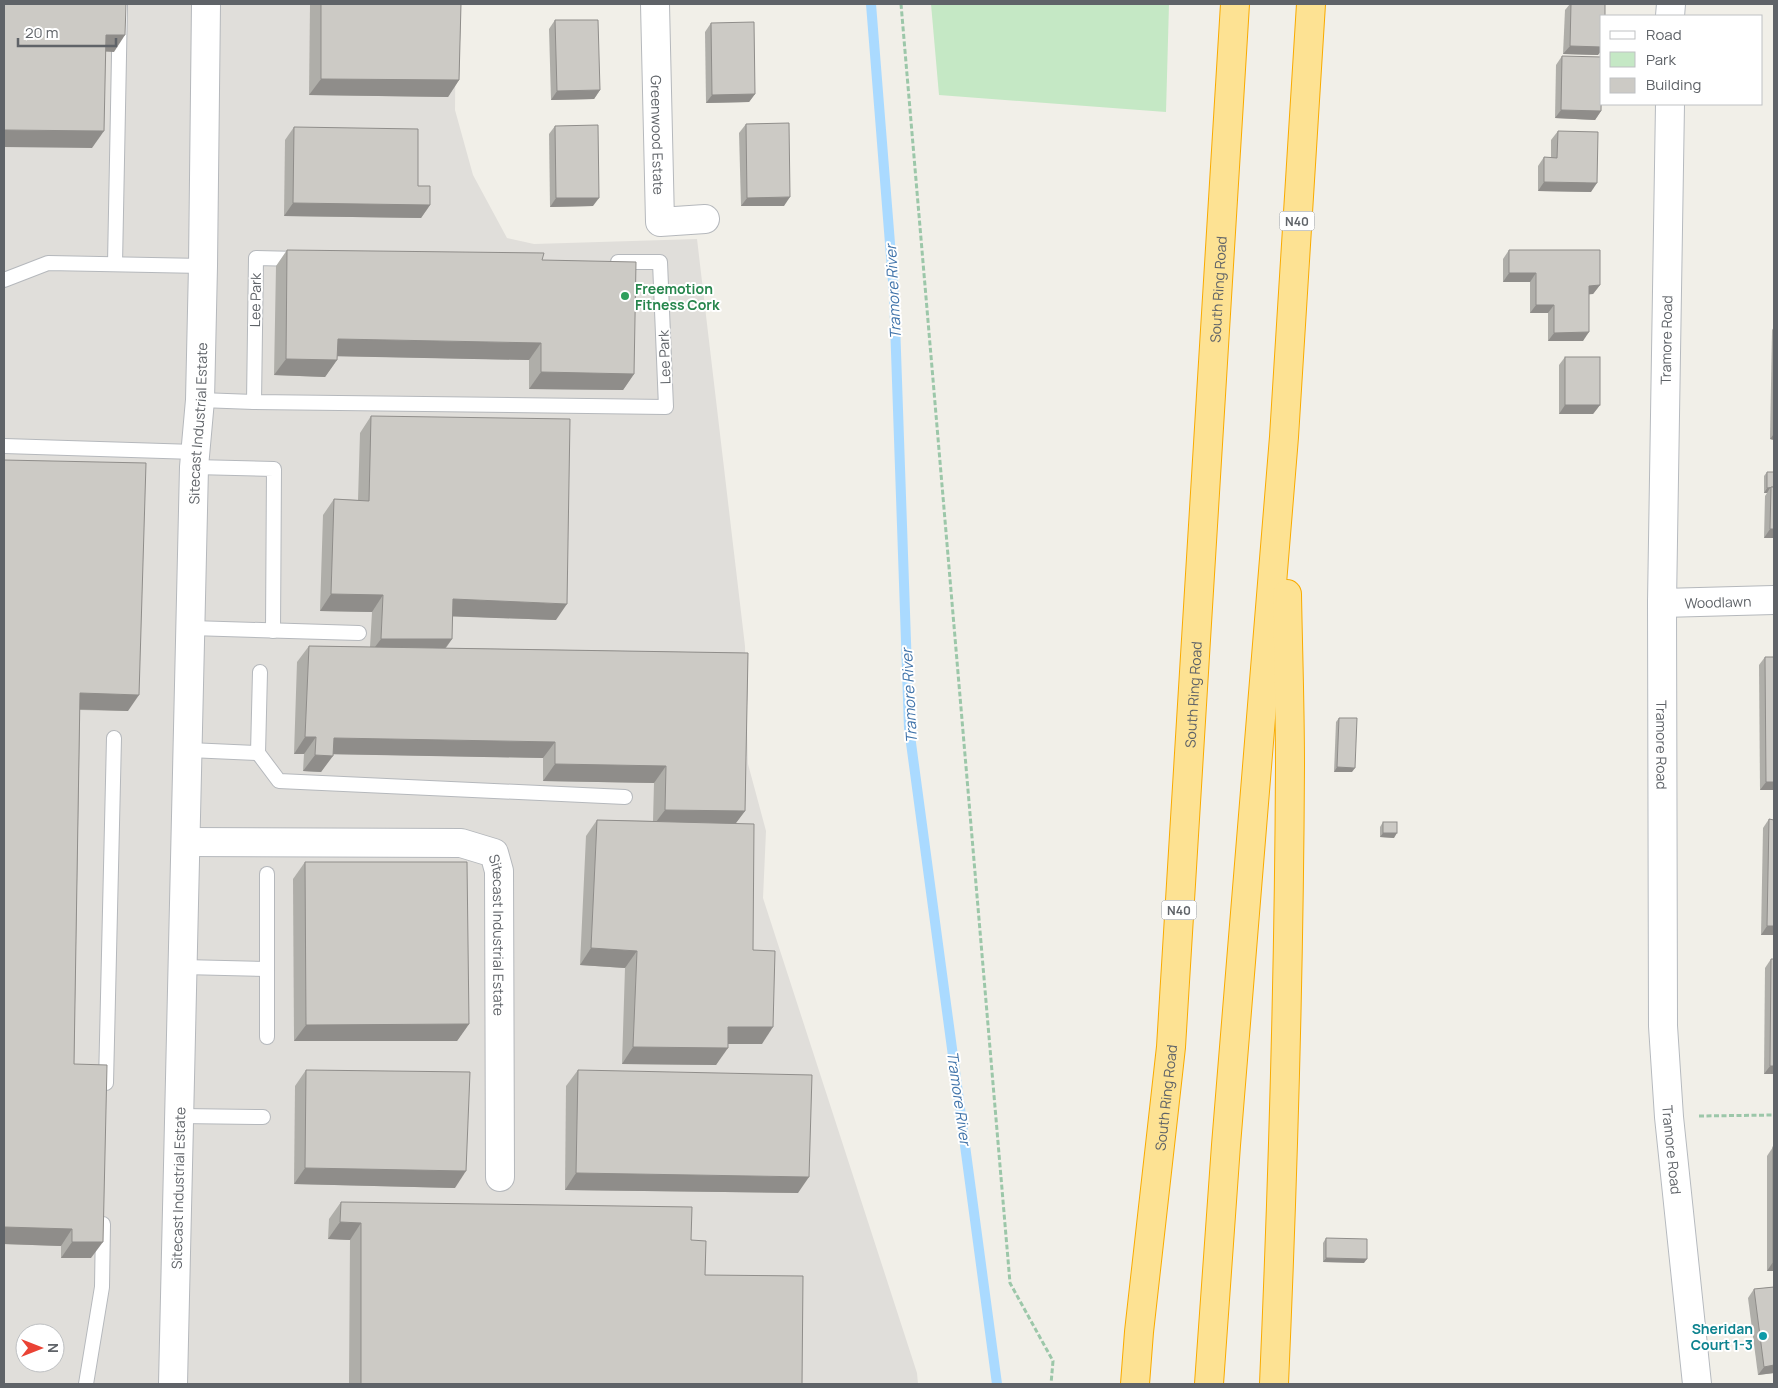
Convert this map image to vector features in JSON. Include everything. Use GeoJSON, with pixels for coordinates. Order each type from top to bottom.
{"type":"FeatureCollection","features":[{"type":"Feature","properties":{"kind":"highway","name":"South Ring Road"},"geometry":{"type":"LineString","coordinates":[[1135,1384],[1170,1047],[1235,4]]}},
{"type":"Feature","properties":{"kind":"highway","name":"N40"},"geometry":{"type":"LineString","coordinates":[[1209,1384],[1227,1136],[1284,437],[1311,4]]}},
{"type":"Feature","properties":{"kind":"highway"},"geometry":{"type":"LineString","coordinates":[[1274,1384],[1286,1037],[1290,782],[1284,437]]}},
{"type":"Feature","properties":{"kind":"street","name":"Sitecast Industrial Estate"},"geometry":{"type":"LineString","coordinates":[[173,1384],[195,460],[200,400],[206,4]]}},
{"type":"Feature","properties":{"kind":"street","name":"Greenwood Estate"},"geometry":{"type":"LineString","coordinates":[[655,4],[660,222],[705,218]]}},
{"type":"Feature","properties":{"kind":"street","name":"Tramore Road"},"geometry":{"type":"LineString","coordinates":[[1670,105],[1662,603],[1663,1026],[1669,1117],[1697,1384]]}},
{"type":"Feature","properties":{"kind":"street","name":"Woodlawn"},"geometry":{"type":"LineString","coordinates":[[1662,603],[1774,600]]}},
{"type":"Feature","properties":{"kind":"street","name":"Sitecast Industrial Estate"},"geometry":{"type":"LineString","coordinates":[[186,842],[461,843],[494,853],[499,871],[500,1177]]}},
{"type":"Feature","properties":{"kind":"lane"},"geometry":{"type":"LineString","coordinates":[[115,264],[120,4]]}},
{"type":"Feature","properties":{"kind":"lane","name":"Lee Park"},"geometry":{"type":"LineString","coordinates":[[254,402],[256,258],[315,259]]}},
{"type":"Feature","properties":{"kind":"lane","name":"Lee Park"},"geometry":{"type":"LineString","coordinates":[[200,400],[666,407],[660,262],[601,262]]}},
{"type":"Feature","properties":{"kind":"lane"},"geometry":{"type":"LineString","coordinates":[[4,280],[48,263],[203,266]]}},
{"type":"Feature","properties":{"kind":"lane"},"geometry":{"type":"LineString","coordinates":[[4,446],[195,460],[274,469],[273,631]]}},
{"type":"Feature","properties":{"kind":"lane"},"geometry":{"type":"LineString","coordinates":[[191,628],[359,633]]}},
{"type":"Feature","properties":{"kind":"lane"},"geometry":{"type":"LineString","coordinates":[[260,672],[258,752],[280,781],[625,797]]}},
{"type":"Feature","properties":{"kind":"lane"},"geometry":{"type":"LineString","coordinates":[[106,1097],[114,738]]}},
{"type":"Feature","properties":{"kind":"lane"},"geometry":{"type":"LineString","coordinates":[[189,750],[258,752]]}},
{"type":"Feature","properties":{"kind":"lane"},"geometry":{"type":"LineString","coordinates":[[267,874],[267,1037]]}},
{"type":"Feature","properties":{"kind":"lane"},"geometry":{"type":"LineString","coordinates":[[183,967],[267,969]]}},
{"type":"Feature","properties":{"kind":"lane"},"geometry":{"type":"LineString","coordinates":[[180,1116],[262,1117]]}},
{"type":"Feature","properties":{"kind":"lane"},"geometry":{"type":"LineString","coordinates":[[86,1384],[102,1286],[103,1207]]}},
{"type":"Feature","properties":{"kind":"path"},"geometry":{"type":"LineString","coordinates":[[901,4],[1010,1283],[1053,1361],[1051,1384]]}},
{"type":"Feature","properties":{"kind":"path"},"geometry":{"type":"LineString","coordinates":[[1669,1117],[1774,1115]]}},
{"type":"Feature","properties":{"kind":"shaded area"},"geometry":{"type":"Polygon","coordinates":[[[4,4],[456,4],[455,110],[473,175],[507,238],[534,244],[697,239],[745,646],[748,764],[766,831],[763,898],[917,1373],[918,1384],[4,1384],[4,4]]]}},
{"type":"Feature","properties":{"kind":"green space"},"geometry":{"type":"Polygon","coordinates":[[[931,4],[1169,4],[1166,112],[939,95],[931,4]]]}},
{"type":"Feature","properties":{"kind":"building"},"geometry":{"type":"Polygon","coordinates":[[[4,4],[126,4],[125,35],[106,35],[104,131],[4,130],[4,4]]]}},
{"type":"Feature","properties":{"kind":"building"},"geometry":{"type":"Polygon","coordinates":[[[321,4],[461,4],[459,80],[321,79],[321,4]]]}},
{"type":"Feature","properties":{"kind":"building"},"geometry":{"type":"Polygon","coordinates":[[[1571,4],[1605,4],[1605,15],[1600,15],[1600,47],[1570,46],[1571,4]]]}},
{"type":"Feature","properties":{"kind":"building"},"geometry":{"type":"Polygon","coordinates":[[[555,20],[598,20],[600,90],[557,91],[555,20]]]}},
{"type":"Feature","properties":{"kind":"building"},"geometry":{"type":"Polygon","coordinates":[[[754,22],[755,94],[712,95],[711,23],[754,22]]]}},
{"type":"Feature","properties":{"kind":"building"},"geometry":{"type":"Polygon","coordinates":[[[1562,56],[1600,57],[1601,111],[1561,110],[1562,56]]]}},
{"type":"Feature","properties":{"kind":"building"},"geometry":{"type":"Polygon","coordinates":[[[789,123],[790,197],[747,198],[746,124],[789,123]]]}},
{"type":"Feature","properties":{"kind":"building"},"geometry":{"type":"Polygon","coordinates":[[[598,125],[599,198],[556,198],[555,126],[598,125]]]}},
{"type":"Feature","properties":{"kind":"building"},"geometry":{"type":"Polygon","coordinates":[[[294,127],[418,129],[418,186],[430,186],[430,205],[293,203],[294,127]]]}},
{"type":"Feature","properties":{"kind":"building"},"geometry":{"type":"Polygon","coordinates":[[[1558,131],[1598,132],[1597,183],[1544,182],[1544,157],[1557,158],[1558,131]]]}},
{"type":"Feature","properties":{"kind":"building"},"geometry":{"type":"Polygon","coordinates":[[[287,250],[544,253],[542,260],[636,262],[634,374],[541,372],[541,343],[338,339],[337,360],[286,359],[287,250]]]}},
{"type":"Feature","properties":{"kind":"building"},"geometry":{"type":"Polygon","coordinates":[[[1509,250],[1600,250],[1600,285],[1589,286],[1589,332],[1554,333],[1554,305],[1536,305],[1536,273],[1509,273],[1509,250]]]}},
{"type":"Feature","properties":{"kind":"building"},"geometry":{"type":"Polygon","coordinates":[[[1565,357],[1600,357],[1600,405],[1565,405],[1565,357]]]}},
{"type":"Feature","properties":{"kind":"building"},"geometry":{"type":"Polygon","coordinates":[[[371,416],[570,419],[567,604],[453,599],[452,639],[381,639],[383,595],[331,594],[334,499],[369,501],[371,416]]]}},
{"type":"Feature","properties":{"kind":"building"},"geometry":{"type":"Polygon","coordinates":[[[4,460],[146,463],[139,695],[80,693],[74,1064],[107,1065],[103,1242],[72,1242],[72,1229],[4,1227],[4,460]]]}},
{"type":"Feature","properties":{"kind":"building"},"geometry":{"type":"Polygon","coordinates":[[[1767,472],[1774,472],[1774,487],[1767,488],[1767,472]]]}},
{"type":"Feature","properties":{"kind":"building"},"geometry":{"type":"Polygon","coordinates":[[[1771,487],[1774,487],[1774,529],[1770,529],[1771,487]]]}},
{"type":"Feature","properties":{"kind":"building"},"geometry":{"type":"Polygon","coordinates":[[[309,646],[748,653],[745,811],[665,810],[666,766],[555,764],[555,742],[334,738],[333,756],[315,755],[316,737],[305,737],[309,646]]]}},
{"type":"Feature","properties":{"kind":"building"},"geometry":{"type":"Polygon","coordinates":[[[1765,657],[1774,657],[1774,782],[1766,782],[1765,657]]]}},
{"type":"Feature","properties":{"kind":"building"},"geometry":{"type":"Polygon","coordinates":[[[1339,718],[1357,718],[1355,768],[1337,767],[1339,718]]]}},
{"type":"Feature","properties":{"kind":"building"},"geometry":{"type":"Polygon","coordinates":[[[1769,819],[1774,820],[1774,926],[1767,926],[1769,819]]]}},
{"type":"Feature","properties":{"kind":"building"},"geometry":{"type":"Polygon","coordinates":[[[597,820],[754,824],[753,950],[775,951],[773,1027],[728,1027],[728,1048],[633,1047],[637,951],[591,948],[597,820]]]}},
{"type":"Feature","properties":{"kind":"building"},"geometry":{"type":"Polygon","coordinates":[[[1383,822],[1397,822],[1397,833],[1383,833],[1383,822]]]}},
{"type":"Feature","properties":{"kind":"building"},"geometry":{"type":"Polygon","coordinates":[[[305,862],[467,862],[469,1024],[306,1025],[305,862]]]}},
{"type":"Feature","properties":{"kind":"building"},"geometry":{"type":"Polygon","coordinates":[[[1771,959],[1774,959],[1774,1066],[1770,1066],[1771,959]]]}},
{"type":"Feature","properties":{"kind":"building"},"geometry":{"type":"Polygon","coordinates":[[[306,1070],[470,1072],[466,1171],[305,1168],[306,1070]]]}},
{"type":"Feature","properties":{"kind":"building"},"geometry":{"type":"Polygon","coordinates":[[[578,1070],[812,1075],[809,1177],[576,1173],[578,1070]]]}},
{"type":"Feature","properties":{"kind":"building"},"geometry":{"type":"Polygon","coordinates":[[[1774,1147],[1774,1262],[1773,1262],[1774,1147]]]}},
{"type":"Feature","properties":{"kind":"building"},"geometry":{"type":"Polygon","coordinates":[[[341,1202],[692,1207],[691,1240],[706,1241],[705,1275],[803,1276],[802,1384],[361,1384],[361,1223],[340,1222],[341,1202]]]}},
{"type":"Feature","properties":{"kind":"building"},"geometry":{"type":"Polygon","coordinates":[[[1326,1238],[1367,1239],[1367,1259],[1326,1258],[1326,1238]]]}},
{"type":"Feature","properties":{"kind":"building","name":"Sheridan Court 1-3"},"geometry":{"type":"Polygon","coordinates":[[[1774,1287],[1774,1365],[1764,1367],[1754,1289],[1774,1287]]]}},
{"type":"Feature","properties":{"kind":"waterway","name":"Tramore River"},"geometry":{"type":"LineString","coordinates":[[871,4],[894,294],[909,728],[997,1384]]}},
{"type":"Feature","properties":{"kind":"place","name":"Freemotion Fitness Cork"},"geometry":{"type":"Point","coordinates":[625,296]}},
{"type":"Feature","properties":{"kind":"place","name":"Sheridan Court 1-3"},"geometry":{"type":"Point","coordinates":[1763,1336]}}]}
